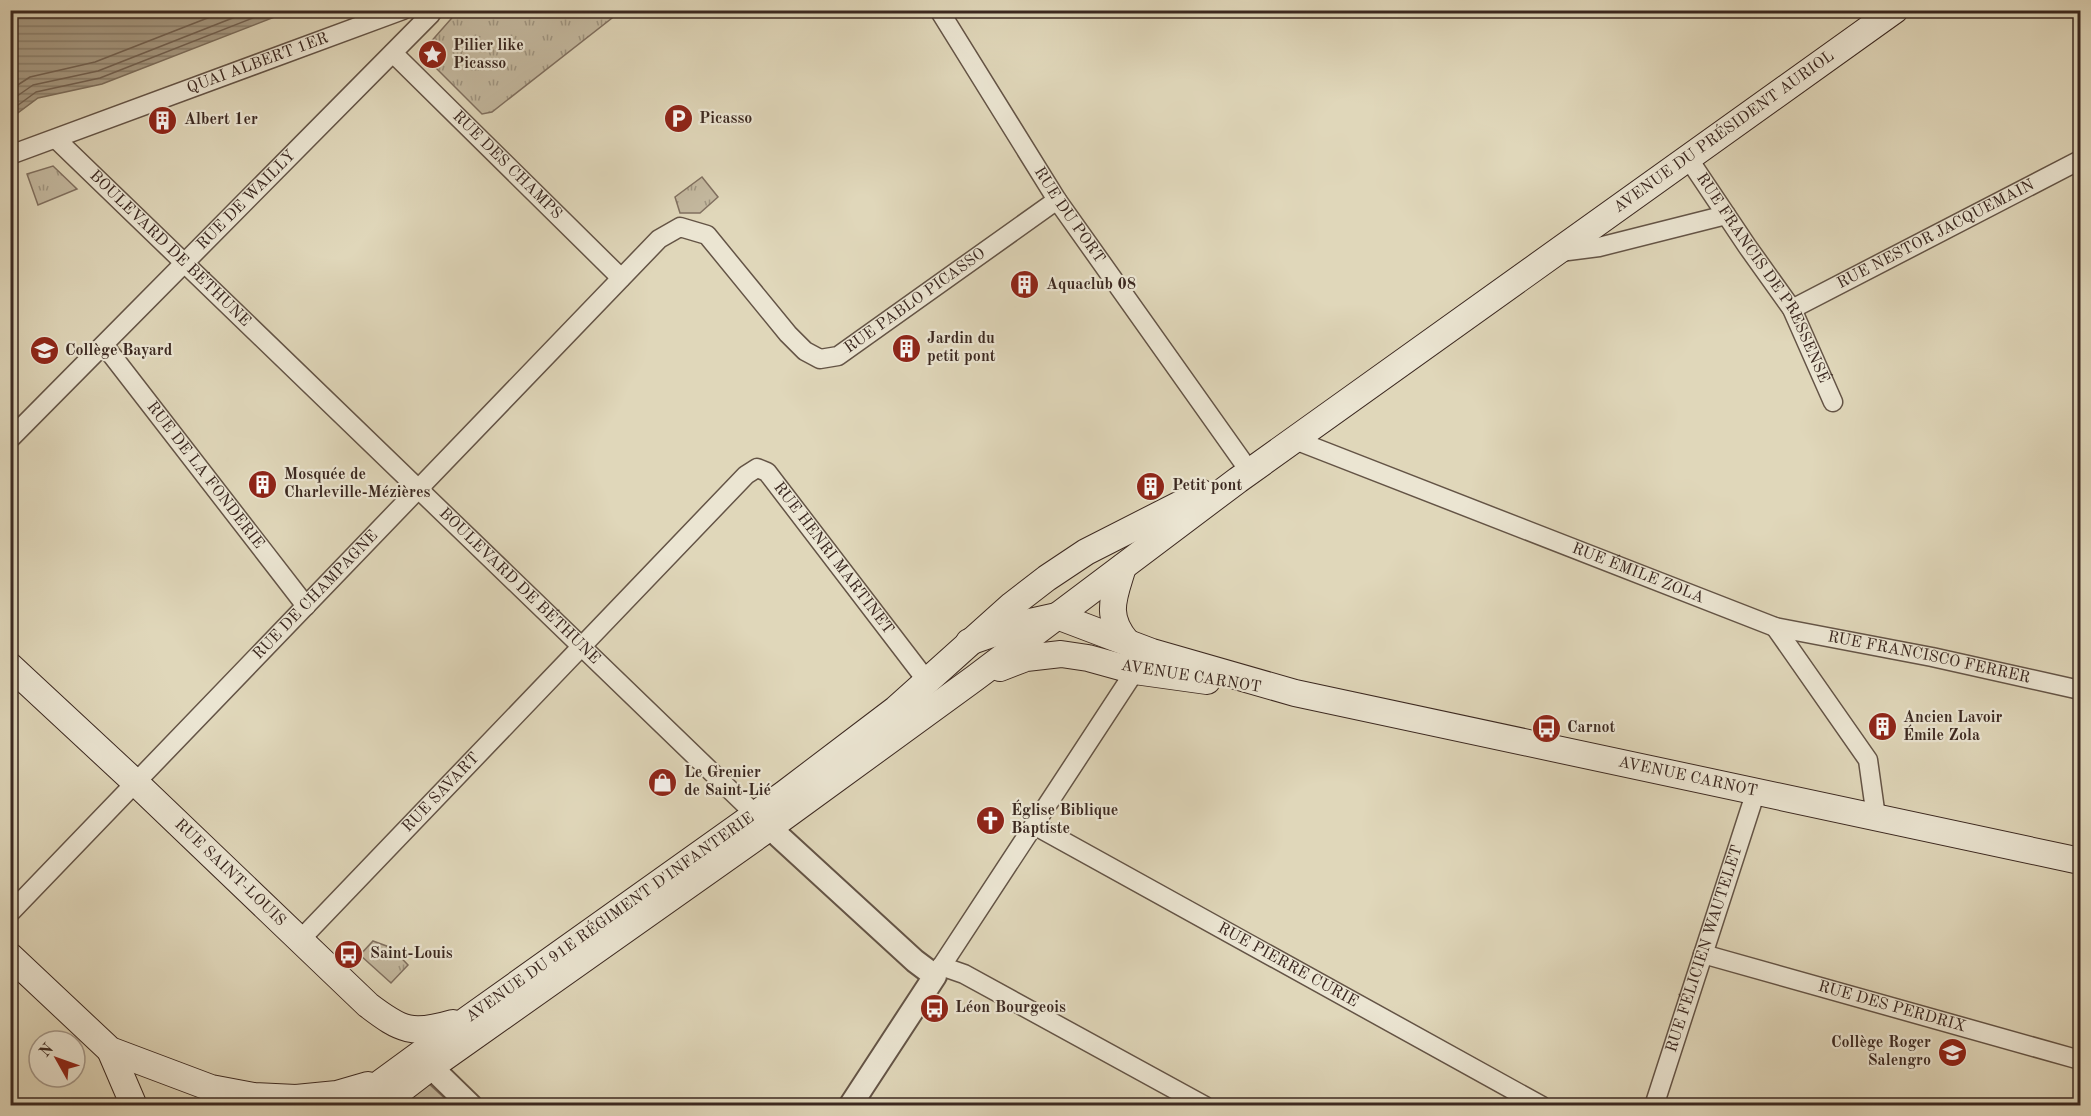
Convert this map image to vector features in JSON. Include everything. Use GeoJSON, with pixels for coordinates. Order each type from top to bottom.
{"type":"FeatureCollection","features":[{"type":"Feature","properties":{"kind":"main road","name":"AVENUE DU PRÉSIDENT AURIOL"},"geometry":{"type":"LineString","coordinates":[[1058,616],[1244,476],[1894,10]]}},
{"type":"Feature","properties":{"kind":"main road","name":"AVENUE DU PRÉSIDENT AURIOL"},"geometry":{"type":"LineString","coordinates":[[1032,590],[1086,552],[1125,531],[1244,476]]}},
{"type":"Feature","properties":{"kind":"main road"},"geometry":{"type":"LineString","coordinates":[[969,642],[1021,624],[1058,616],[1061,603],[1071,584],[1125,531]]}},
{"type":"Feature","properties":{"kind":"main road","name":"AVENUE CARNOT"},"geometry":{"type":"LineString","coordinates":[[1123,567],[1112,603],[1118,632],[1128,642]]}},
{"type":"Feature","properties":{"kind":"main road","name":"AVENUE DU 91E RÉGIMENT D'INFANTERIE"},"geometry":{"type":"LineString","coordinates":[[349,1106],[381,1093],[431,1067],[762,821],[896,709],[969,642],[1032,590]]}},
{"type":"Feature","properties":{"kind":"main road","name":"AVENUE CARNOT"},"geometry":{"type":"LineString","coordinates":[[1058,616],[1152,652],[1295,693],[2080,861]]}},
{"type":"Feature","properties":{"kind":"main road","name":"AVENUE CARNOT"},"geometry":{"type":"LineString","coordinates":[[1058,616],[1071,644],[1088,658]]}},
{"type":"Feature","properties":{"kind":"main road","name":"AVENUE DU 91E RÉGIMENT D'INFANTERIE"},"geometry":{"type":"LineString","coordinates":[[10,956],[110,1050],[211,1088],[254,1096],[296,1098],[381,1093],[468,1018],[975,678],[1058,616]]}},
{"type":"Feature","properties":{"kind":"main road","name":"AVENUE CARNOT"},"geometry":{"type":"LineString","coordinates":[[975,678],[1026,658],[1061,654],[1088,658],[1135,671],[1295,693]]}},
{"type":"Feature","properties":{"kind":"main road","name":"RUE SAINT-LOUIS"},"geometry":{"type":"LineString","coordinates":[[10,666],[368,1005],[386,1019],[417,1031],[434,1029],[468,1018]]}},
{"type":"Feature","properties":{"kind":"main road"},"geometry":{"type":"LineString","coordinates":[[110,1050],[134,1106]]}},
{"type":"Feature","properties":{"kind":"street","name":"QUAI ALBERT 1ER"},"geometry":{"type":"LineString","coordinates":[[10,154],[404,10]]}},
{"type":"Feature","properties":{"kind":"street","name":"RUE DU PORT"},"geometry":{"type":"LineString","coordinates":[[939,10],[1057,200],[1244,476]]}},
{"type":"Feature","properties":{"kind":"street","name":"RUE DE WAILLY"},"geometry":{"type":"LineString","coordinates":[[10,439],[393,53],[428,12]]}},
{"type":"Feature","properties":{"kind":"street","name":"RUE DES CHAMPS"},"geometry":{"type":"LineString","coordinates":[[393,53],[621,278]]}},
{"type":"Feature","properties":{"kind":"street","name":"BOULEVARD DE BÉTHUNE"},"geometry":{"type":"LineString","coordinates":[[56,139],[762,821],[915,962],[938,971]]}},
{"type":"Feature","properties":{"kind":"street","name":"RUE FRANCIS DE PRESSENSÉ"},"geometry":{"type":"LineString","coordinates":[[1688,158],[1792,309],[1833,402]]}},
{"type":"Feature","properties":{"kind":"street","name":"RUE NESTOR JACQUEMAIN"},"geometry":{"type":"LineString","coordinates":[[1792,309],[2080,160]]}},
{"type":"Feature","properties":{"kind":"street","name":"RUE PABLO PICASSO"},"geometry":{"type":"LineString","coordinates":[[621,278],[659,239],[681,227],[707,235],[788,334],[805,351],[820,359],[838,356],[1057,200]]}},
{"type":"Feature","properties":{"kind":"street","name":"AVENUE DU PRÉSIDENT AURIOL"},"geometry":{"type":"LineString","coordinates":[[1556,253],[1599,247],[1726,215]]}},
{"type":"Feature","properties":{"kind":"street","name":"RUE DE CHAMPAGNE"},"geometry":{"type":"LineString","coordinates":[[10,913],[137,784],[621,278]]}},
{"type":"Feature","properties":{"kind":"street","name":"RUE DE LA FONDERIE"},"geometry":{"type":"LineString","coordinates":[[104,345],[306,606]]}},
{"type":"Feature","properties":{"kind":"street","name":"RUE ÉMILE ZOLA"},"geometry":{"type":"LineString","coordinates":[[1294,440],[1775,627]]}},
{"type":"Feature","properties":{"kind":"street","name":"RUE HENRI MARTINET"},"geometry":{"type":"LineString","coordinates":[[581,646],[746,475],[758,468],[767,472],[927,681]]}},
{"type":"Feature","properties":{"kind":"street","name":"RUE FRANCISCO FERRER"},"geometry":{"type":"LineString","coordinates":[[1775,627],[1932,657],[2080,690]]}},
{"type":"Feature","properties":{"kind":"street"},"geometry":{"type":"LineString","coordinates":[[1775,627],[1868,760],[1876,817]]}},
{"type":"Feature","properties":{"kind":"street","name":"RUE SAVART"},"geometry":{"type":"LineString","coordinates":[[300,940],[581,646]]}},
{"type":"Feature","properties":{"kind":"street"},"geometry":{"type":"LineString","coordinates":[[850,1106],[1135,671]]}},
{"type":"Feature","properties":{"kind":"street","name":"RUE FÉLICIEN WAUTELET"},"geometry":{"type":"LineString","coordinates":[[1654,1106],[1756,791]]}},
{"type":"Feature","properties":{"kind":"street","name":"RUE PIERRE CURIE"},"geometry":{"type":"LineString","coordinates":[[1034,825],[1542,1106]]}},
{"type":"Feature","properties":{"kind":"street","name":"RUE DES PERDRIX"},"geometry":{"type":"LineString","coordinates":[[1704,954],[2080,1060]]}},
{"type":"Feature","properties":{"kind":"street"},"geometry":{"type":"LineString","coordinates":[[938,971],[964,974],[1205,1106]]}},
{"type":"Feature","properties":{"kind":"street"},"geometry":{"type":"LineString","coordinates":[[431,1067],[471,1106]]}},
{"type":"Feature","properties":{"kind":"green space"},"geometry":{"type":"Polygon","coordinates":[[[458,11],[621,11],[492,112],[482,114],[421,53],[458,11]]]}},
{"type":"Feature","properties":{"kind":"green space"},"geometry":{"type":"Polygon","coordinates":[[[53,166],[77,189],[38,205],[27,174],[53,166]]]}},
{"type":"Feature","properties":{"kind":"green space"},"geometry":{"type":"Polygon","coordinates":[[[702,177],[718,197],[700,213],[680,213],[675,197],[702,177]]]}},
{"type":"Feature","properties":{"kind":"green space"},"geometry":{"type":"Polygon","coordinates":[[[373,941],[392,948],[408,965],[391,983],[360,955],[373,941]]]}},
{"type":"Feature","properties":{"kind":"green space"},"geometry":{"type":"Polygon","coordinates":[[[428,1083],[452,1105],[401,1106],[428,1083]]]}},
{"type":"Feature","properties":{"kind":"water"},"geometry":{"type":"Polygon","coordinates":[[[11,10],[290,11],[102,84],[38,98],[11,118],[11,10]]]}},
{"type":"Feature","properties":{"kind":"place","name":"Pilier like Picasso"},"geometry":{"type":"Point","coordinates":[432,55]}},
{"type":"Feature","properties":{"kind":"place","name":"Picasso"},"geometry":{"type":"Point","coordinates":[678,119]}},
{"type":"Feature","properties":{"kind":"place","name":"Albert 1er"},"geometry":{"type":"Point","coordinates":[163,120]}},
{"type":"Feature","properties":{"kind":"place","name":"Aquaclub 08"},"geometry":{"type":"Point","coordinates":[1025,285]}},
{"type":"Feature","properties":{"kind":"place","name":"Jardin du petit pont"},"geometry":{"type":"Point","coordinates":[906,348]}},
{"type":"Feature","properties":{"kind":"place","name":"Collège Bayard"},"geometry":{"type":"Point","coordinates":[44,351]}},
{"type":"Feature","properties":{"kind":"place","name":"Mosquée de Charleville-Mézières"},"geometry":{"type":"Point","coordinates":[263,484]}},
{"type":"Feature","properties":{"kind":"place","name":"Petit pont"},"geometry":{"type":"Point","coordinates":[1151,486]}},
{"type":"Feature","properties":{"kind":"place","name":"Ancien Lavoir Émile Zola"},"geometry":{"type":"Point","coordinates":[1882,727]}},
{"type":"Feature","properties":{"kind":"place","name":"Carnot"},"geometry":{"type":"Point","coordinates":[1546,728]}},
{"type":"Feature","properties":{"kind":"place","name":"Le Grenier de Saint-Lié"},"geometry":{"type":"Point","coordinates":[663,782]}},
{"type":"Feature","properties":{"kind":"place","name":"Église Biblique Baptiste"},"geometry":{"type":"Point","coordinates":[990,820]}},
{"type":"Feature","properties":{"kind":"place","name":"Saint-Louis"},"geometry":{"type":"Point","coordinates":[349,954]}},
{"type":"Feature","properties":{"kind":"place","name":"Léon Bourgeois"},"geometry":{"type":"Point","coordinates":[934,1008]}},
{"type":"Feature","properties":{"kind":"place","name":"Collège Roger Salengro"},"geometry":{"type":"Point","coordinates":[1952,1052]}}]}
